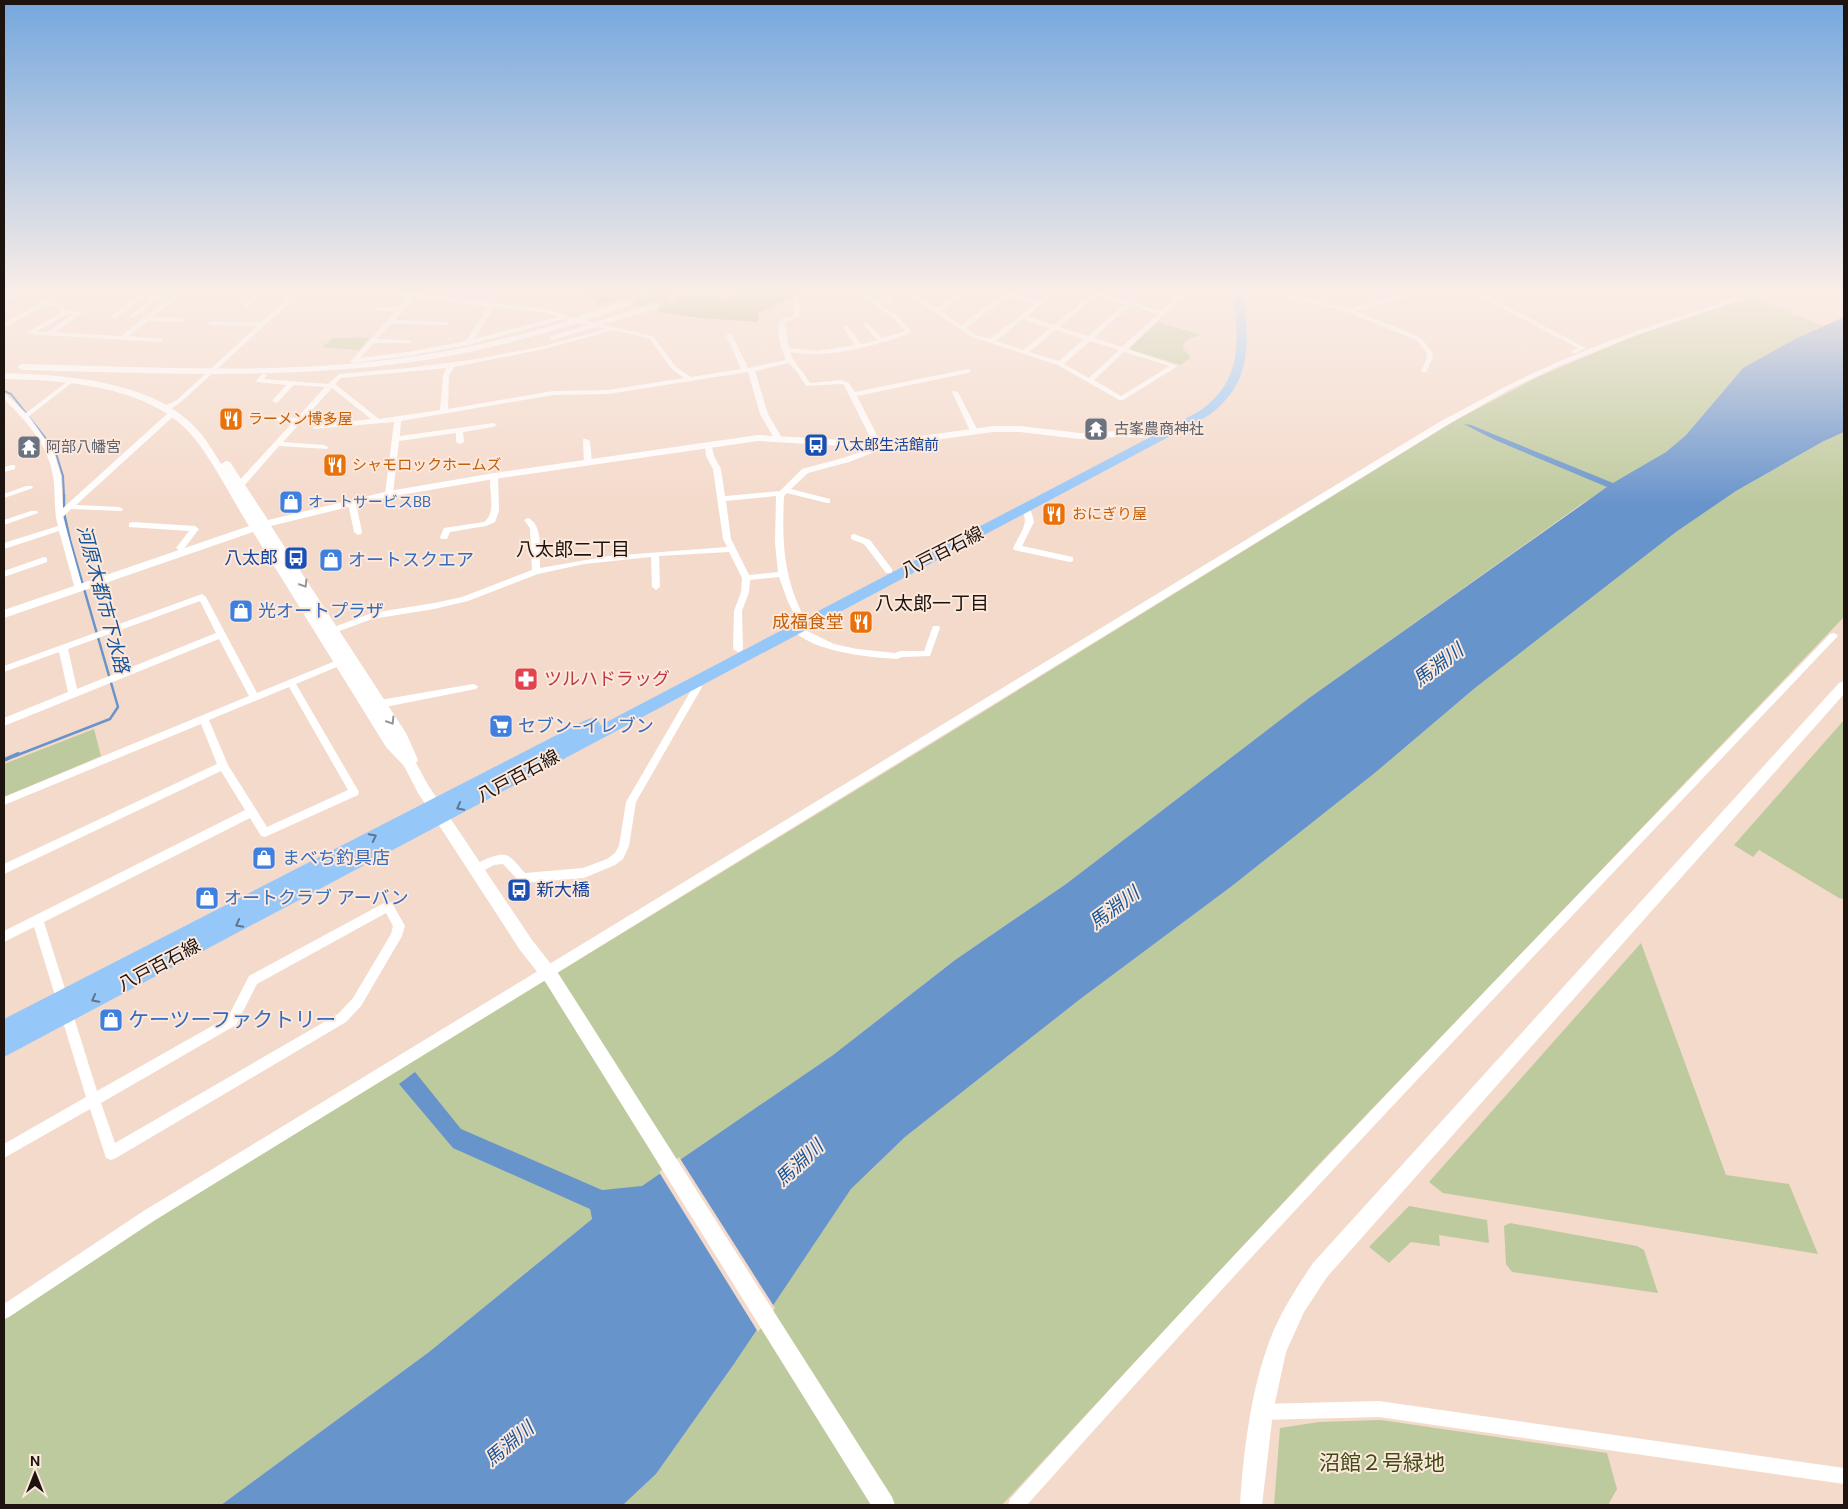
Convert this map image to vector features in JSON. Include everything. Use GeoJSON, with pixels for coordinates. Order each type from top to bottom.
{"type":"FeatureCollection","features":[{"type":"Feature","properties":{"kind":"main road","name":"八戸百石線"},"geometry":{"type":"LineString","coordinates":[[4,1047],[63,1007],[438,811],[738,649],[798,623],[1024,509],[1159,435],[1215,393],[1229,363]]}},
{"type":"Feature","properties":{"kind":"main road","name":"八戸百石線"},"geometry":{"type":"LineString","coordinates":[[438,811],[694,682],[889,571],[1212,408],[1232,387],[1239,363]]}},
{"type":"Feature","properties":{"kind":"main road","name":"八戸百石線"},"geometry":{"type":"LineString","coordinates":[[4,1029],[63,1007]]}},
{"type":"Feature","properties":{"kind":"street"},"geometry":{"type":"LineString","coordinates":[[59,516],[170,409],[221,363]]}},
{"type":"Feature","properties":{"kind":"street"},"geometry":{"type":"LineString","coordinates":[[25,416],[72,380],[123,375],[297,370],[354,363]]}},
{"type":"Feature","properties":{"kind":"street"},"geometry":{"type":"LineString","coordinates":[[351,364],[370,363]]}},
{"type":"Feature","properties":{"kind":"street"},"geometry":{"type":"LineString","coordinates":[[4,367],[264,375],[342,372],[422,363]]}},
{"type":"Feature","properties":{"kind":"street"},"geometry":{"type":"LineString","coordinates":[[240,485],[339,376],[458,363]]}},
{"type":"Feature","properties":{"kind":"street"},"geometry":{"type":"LineString","coordinates":[[670,363],[691,380]]}},
{"type":"Feature","properties":{"kind":"street"},"geometry":{"type":"LineString","coordinates":[[745,363],[764,414],[778,438]]}},
{"type":"Feature","properties":{"kind":"street"},"geometry":{"type":"LineString","coordinates":[[317,428],[398,419],[553,393],[608,392],[654,387],[779,363]]}},
{"type":"Feature","properties":{"kind":"street"},"geometry":{"type":"LineString","coordinates":[[792,363],[800,371],[808,385],[841,382],[846,384],[875,445]]}},
{"type":"Feature","properties":{"kind":"street"},"geometry":{"type":"LineString","coordinates":[[1089,381],[1108,363]]}},
{"type":"Feature","properties":{"kind":"street"},"geometry":{"type":"LineString","coordinates":[[1060,364],[1121,399],[1175,366],[1167,363]]}},
{"type":"Feature","properties":{"kind":"street"},"geometry":{"type":"LineString","coordinates":[[1424,371],[1427,363]]}},
{"type":"Feature","properties":{"kind":"street"},"geometry":{"type":"LineString","coordinates":[[1506,389],[1530,370],[1546,363]]}},
{"type":"Feature","properties":{"kind":"street"},"geometry":{"type":"LineString","coordinates":[[4,1312],[147,1217],[549,975],[1444,422],[1506,389],[1561,363]]}},
{"type":"Feature","properties":{"kind":"street"},"geometry":{"type":"LineString","coordinates":[[444,410],[446,376],[450,365]]}},
{"type":"Feature","properties":{"kind":"street"},"geometry":{"type":"LineString","coordinates":[[4,367],[97,377],[148,392],[170,409],[198,436],[328,632],[391,744],[409,762],[438,811],[526,945],[549,975],[884,1505]]}},
{"type":"Feature","properties":{"kind":"street"},"geometry":{"type":"LineString","coordinates":[[852,395],[968,371]]}},
{"type":"Feature","properties":{"kind":"street"},"geometry":{"type":"LineString","coordinates":[[264,375],[259,381],[331,386],[377,420]]}},
{"type":"Feature","properties":{"kind":"street"},"geometry":{"type":"LineString","coordinates":[[4,376],[72,380],[120,390],[137,395],[194,420],[209,437],[240,485],[258,525]]}},
{"type":"Feature","properties":{"kind":"street"},"geometry":{"type":"LineString","coordinates":[[276,401],[291,384]]}},
{"type":"Feature","properties":{"kind":"street"},"geometry":{"type":"LineString","coordinates":[[955,392],[974,431]]}},
{"type":"Feature","properties":{"kind":"street"},"geometry":{"type":"LineString","coordinates":[[4,394],[25,416],[50,452],[57,476],[59,516],[78,586]]}},
{"type":"Feature","properties":{"kind":"street"},"geometry":{"type":"LineString","coordinates":[[251,417],[300,420]]}},
{"type":"Feature","properties":{"kind":"street"},"geometry":{"type":"LineString","coordinates":[[389,494],[398,419]]}},
{"type":"Feature","properties":{"kind":"street"},"geometry":{"type":"LineString","coordinates":[[395,439],[493,425]]}},
{"type":"Feature","properties":{"kind":"street"},"geometry":{"type":"LineString","coordinates":[[4,614],[180,548],[258,525],[389,494],[494,476],[758,438],[875,445],[974,431],[1020,429],[1080,436],[1159,435]]}},
{"type":"Feature","properties":{"kind":"street"},"geometry":{"type":"LineString","coordinates":[[459,430],[460,442]]}},
{"type":"Feature","properties":{"kind":"street"},"geometry":{"type":"LineString","coordinates":[[586,441],[588,463]]}},
{"type":"Feature","properties":{"kind":"street"},"geometry":{"type":"LineString","coordinates":[[277,444],[324,446]]}},
{"type":"Feature","properties":{"kind":"street"},"geometry":{"type":"LineString","coordinates":[[708,444],[710,456],[717,469],[724,526],[746,578],[745,592],[738,612],[736,640],[738,649]]}},
{"type":"Feature","properties":{"kind":"street"},"geometry":{"type":"LineString","coordinates":[[875,445],[869,451],[846,460],[805,471],[780,495],[778,535],[782,574],[790,601],[798,623],[839,650],[859,654],[897,656],[900,654],[927,654],[936,628]]}},
{"type":"Feature","properties":{"kind":"street"},"geometry":{"type":"LineString","coordinates":[[444,537],[447,530],[486,524],[492,520],[495,511],[494,476]]}},
{"type":"Feature","properties":{"kind":"street"},"geometry":{"type":"LineString","coordinates":[[4,496],[29,488]]}},
{"type":"Feature","properties":{"kind":"street"},"geometry":{"type":"LineString","coordinates":[[722,499],[784,491],[827,501]]}},
{"type":"Feature","properties":{"kind":"street"},"geometry":{"type":"LineString","coordinates":[[352,503],[358,532]]}},
{"type":"Feature","properties":{"kind":"street"},"geometry":{"type":"LineString","coordinates":[[69,507],[119,509]]}},
{"type":"Feature","properties":{"kind":"street"},"geometry":{"type":"LineString","coordinates":[[1024,509],[1028,512],[1030,522],[1017,548],[1070,559]]}},
{"type":"Feature","properties":{"kind":"street"},"geometry":{"type":"LineString","coordinates":[[4,523],[34,513]]}},
{"type":"Feature","properties":{"kind":"street"},"geometry":{"type":"LineString","coordinates":[[528,520],[534,528],[536,572]]}},
{"type":"Feature","properties":{"kind":"street"},"geometry":{"type":"LineString","coordinates":[[132,525],[195,529],[180,548]]}},
{"type":"Feature","properties":{"kind":"street"},"geometry":{"type":"LineString","coordinates":[[4,608],[78,586],[258,525]]}},
{"type":"Feature","properties":{"kind":"street"},"geometry":{"type":"LineString","coordinates":[[4,546],[62,527]]}},
{"type":"Feature","properties":{"kind":"street"},"geometry":{"type":"LineString","coordinates":[[854,537],[867,542],[889,571]]}},
{"type":"Feature","properties":{"kind":"street"},"geometry":{"type":"LineString","coordinates":[[328,632],[374,616],[415,610],[461,600],[536,572],[614,557],[732,548]]}},
{"type":"Feature","properties":{"kind":"street"},"geometry":{"type":"LineString","coordinates":[[655,554],[656,587]]}},
{"type":"Feature","properties":{"kind":"street"},"geometry":{"type":"LineString","coordinates":[[4,574],[44,560]]}},
{"type":"Feature","properties":{"kind":"street"},"geometry":{"type":"LineString","coordinates":[[746,578],[782,574]]}},
{"type":"Feature","properties":{"kind":"street"},"geometry":{"type":"LineString","coordinates":[[4,669],[202,597],[254,698]]}},
{"type":"Feature","properties":{"kind":"street"},"geometry":{"type":"LineString","coordinates":[[4,722],[72,693],[221,635]]}},
{"type":"Feature","properties":{"kind":"street"},"geometry":{"type":"LineString","coordinates":[[1016,1505],[1083,1430],[1332,1162],[1833,636]]}},
{"type":"Feature","properties":{"kind":"street"},"geometry":{"type":"LineString","coordinates":[[63,648],[72,693]]}},
{"type":"Feature","properties":{"kind":"street"},"geometry":{"type":"LineString","coordinates":[[4,801],[345,660]]}},
{"type":"Feature","properties":{"kind":"street"},"geometry":{"type":"LineString","coordinates":[[345,660],[380,704],[401,737],[424,789]]}},
{"type":"Feature","properties":{"kind":"street"},"geometry":{"type":"LineString","coordinates":[[477,869],[492,861],[505,859],[523,878],[571,875],[594,870],[612,862],[619,856],[624,846],[632,802],[694,694],[696,687],[694,682]]}},
{"type":"Feature","properties":{"kind":"street"},"geometry":{"type":"LineString","coordinates":[[203,718],[224,766],[265,833],[354,792],[291,683]]}},
{"type":"Feature","properties":{"kind":"street"},"geometry":{"type":"LineString","coordinates":[[1251,1505],[1262,1412],[1276,1351],[1297,1305],[1320,1270],[1844,686]]}},
{"type":"Feature","properties":{"kind":"street"},"geometry":{"type":"LineString","coordinates":[[380,704],[473,687]]}},
{"type":"Feature","properties":{"kind":"street"},"geometry":{"type":"LineString","coordinates":[[4,870],[224,766]]}},
{"type":"Feature","properties":{"kind":"street"},"geometry":{"type":"LineString","coordinates":[[4,937],[252,812]]}},
{"type":"Feature","properties":{"kind":"street"},"geometry":{"type":"LineString","coordinates":[[4,1151],[94,1101],[232,1021],[253,980],[388,906],[399,926],[396,936],[357,1002],[342,1018],[110,1153],[94,1101],[63,1007],[38,921]]}},
{"type":"Feature","properties":{"kind":"street"},"geometry":{"type":"LineString","coordinates":[[1262,1412],[1379,1409],[1844,1476]]}},
{"type":"Feature","properties":{"kind":"green space"},"geometry":{"type":"Polygon","coordinates":[[[1570,363],[1751,363],[1743,368],[1686,435],[1666,452],[1580,505],[1309,698],[1066,884],[955,960],[833,1055],[642,1187],[602,1190],[590,1209],[592,1219],[429,1352],[221,1505],[4,1505],[4,1320],[169,1211],[1456,420],[1538,377],[1570,363]]]}},
{"type":"Feature","properties":{"kind":"green space"},"geometry":{"type":"Polygon","coordinates":[[[1844,432],[1844,617],[1318,1165],[1002,1505],[623,1505],[656,1474],[734,1364],[851,1189],[905,1137],[1079,1000],[1232,886],[1376,772],[1475,688],[1676,532],[1736,491],[1822,442],[1844,432]]]}},
{"type":"Feature","properties":{"kind":"green space"},"geometry":{"type":"Polygon","coordinates":[[[1844,720],[1844,899],[1839,898],[1759,850],[1753,857],[1734,845],[1844,720]]]}},
{"type":"Feature","properties":{"kind":"green space"},"geometry":{"type":"Polygon","coordinates":[[[94,729],[101,756],[4,797],[4,764],[94,729]]]}},
{"type":"Feature","properties":{"kind":"green space"},"geometry":{"type":"Polygon","coordinates":[[[1641,943],[1726,1175],[1789,1184],[1818,1254],[1443,1193],[1429,1182],[1641,943]]]}},
{"type":"Feature","properties":{"kind":"green space"},"geometry":{"type":"Polygon","coordinates":[[[1409,1206],[1487,1220],[1489,1243],[1439,1235],[1440,1246],[1411,1242],[1389,1263],[1369,1247],[1409,1206]]]}},
{"type":"Feature","properties":{"kind":"green space"},"geometry":{"type":"Polygon","coordinates":[[[1510,1223],[1637,1246],[1644,1250],[1658,1293],[1512,1272],[1506,1264],[1504,1226],[1510,1223]]]}},
{"type":"Feature","properties":{"kind":"green space","name":"沼館２号緑地"},"geometry":{"type":"Polygon","coordinates":[[[1381,1420],[1607,1453],[1617,1489],[1608,1505],[1274,1505],[1280,1428],[1319,1422],[1381,1420]]]}},
{"type":"Feature","properties":{"kind":"water","name":"馬淵川"},"geometry":{"type":"Polygon","coordinates":[[[1751,363],[1844,363],[1844,432],[1822,442],[1736,491],[1676,532],[1475,688],[1376,772],[1232,886],[1079,1000],[905,1137],[851,1189],[734,1364],[656,1474],[623,1505],[221,1505],[429,1352],[592,1219],[590,1209],[453,1148],[399,1084],[415,1072],[461,1129],[602,1190],[642,1186],[833,1055],[955,960],[1066,884],[1309,698],[1607,487],[1495,440],[1464,424],[1471,425],[1613,483],[1666,452],[1686,435],[1743,368],[1751,363]]]}},
{"type":"Feature","properties":{"kind":"pier"},"geometry":{"type":"Polygon","coordinates":[[[679,1157],[775,1308],[758,1332],[659,1172],[679,1157]]]}},
{"type":"Feature","properties":{"kind":"waterway","name":"河原木都市下水路"},"geometry":{"type":"LineString","coordinates":[[4,391],[11,394],[55,450],[63,476],[64,496]]}},
{"type":"Feature","properties":{"kind":"waterway","name":"河原木都市下水路"},"geometry":{"type":"LineString","coordinates":[[15,756],[110,719],[118,707],[70,540],[64,513],[64,496]]}},
{"type":"Feature","properties":{"kind":"waterway","name":"河原木都市下水路"},"geometry":{"type":"LineString","coordinates":[[4,760],[18,754]]}},
{"type":"Feature","properties":{"kind":"place","name":"ラーメン博多屋"},"geometry":{"type":"Point","coordinates":[231,419]}},
{"type":"Feature","properties":{"kind":"place","name":"古峯農商神社"},"geometry":{"type":"Point","coordinates":[1096,429]}},
{"type":"Feature","properties":{"kind":"place","name":"八太郎生活館前"},"geometry":{"type":"Point","coordinates":[816,445]}},
{"type":"Feature","properties":{"kind":"place","name":"阿部八幡宮"},"geometry":{"type":"Point","coordinates":[29,447]}},
{"type":"Feature","properties":{"kind":"place","name":"シャモロックホームズ"},"geometry":{"type":"Point","coordinates":[335,465]}},
{"type":"Feature","properties":{"kind":"place","name":"オートサービスBB"},"geometry":{"type":"Point","coordinates":[291,502]}},
{"type":"Feature","properties":{"kind":"place","name":"おにぎり屋"},"geometry":{"type":"Point","coordinates":[1054,514]}},
{"type":"Feature","properties":{"kind":"place","name":"八太郎"},"geometry":{"type":"Point","coordinates":[296,558]}},
{"type":"Feature","properties":{"kind":"place","name":"オートスクエア"},"geometry":{"type":"Point","coordinates":[331,560]}},
{"type":"Feature","properties":{"kind":"place","name":"光オートプラザ"},"geometry":{"type":"Point","coordinates":[241,611]}},
{"type":"Feature","properties":{"kind":"place","name":"成福食堂"},"geometry":{"type":"Point","coordinates":[861,622]}},
{"type":"Feature","properties":{"kind":"place","name":"ツルハドラッグ"},"geometry":{"type":"Point","coordinates":[526,679]}},
{"type":"Feature","properties":{"kind":"place","name":"セブン-イレブン"},"geometry":{"type":"Point","coordinates":[501,726]}},
{"type":"Feature","properties":{"kind":"place","name":"まべち釣具店"},"geometry":{"type":"Point","coordinates":[264,858]}},
{"type":"Feature","properties":{"kind":"place","name":"新大橋"},"geometry":{"type":"Point","coordinates":[519,890]}},
{"type":"Feature","properties":{"kind":"place","name":"オートクラブ アーバン"},"geometry":{"type":"Point","coordinates":[207,898]}},
{"type":"Feature","properties":{"kind":"place","name":"ケーツーファクトリー"},"geometry":{"type":"Point","coordinates":[111,1020]}},
{"type":"Feature","properties":{"kind":"district","name":"八太郎二丁目"},"geometry":{"type":"Point","coordinates":[573,549]}},
{"type":"Feature","properties":{"kind":"district","name":"八太郎一丁目"},"geometry":{"type":"Point","coordinates":[932,603]}}]}
